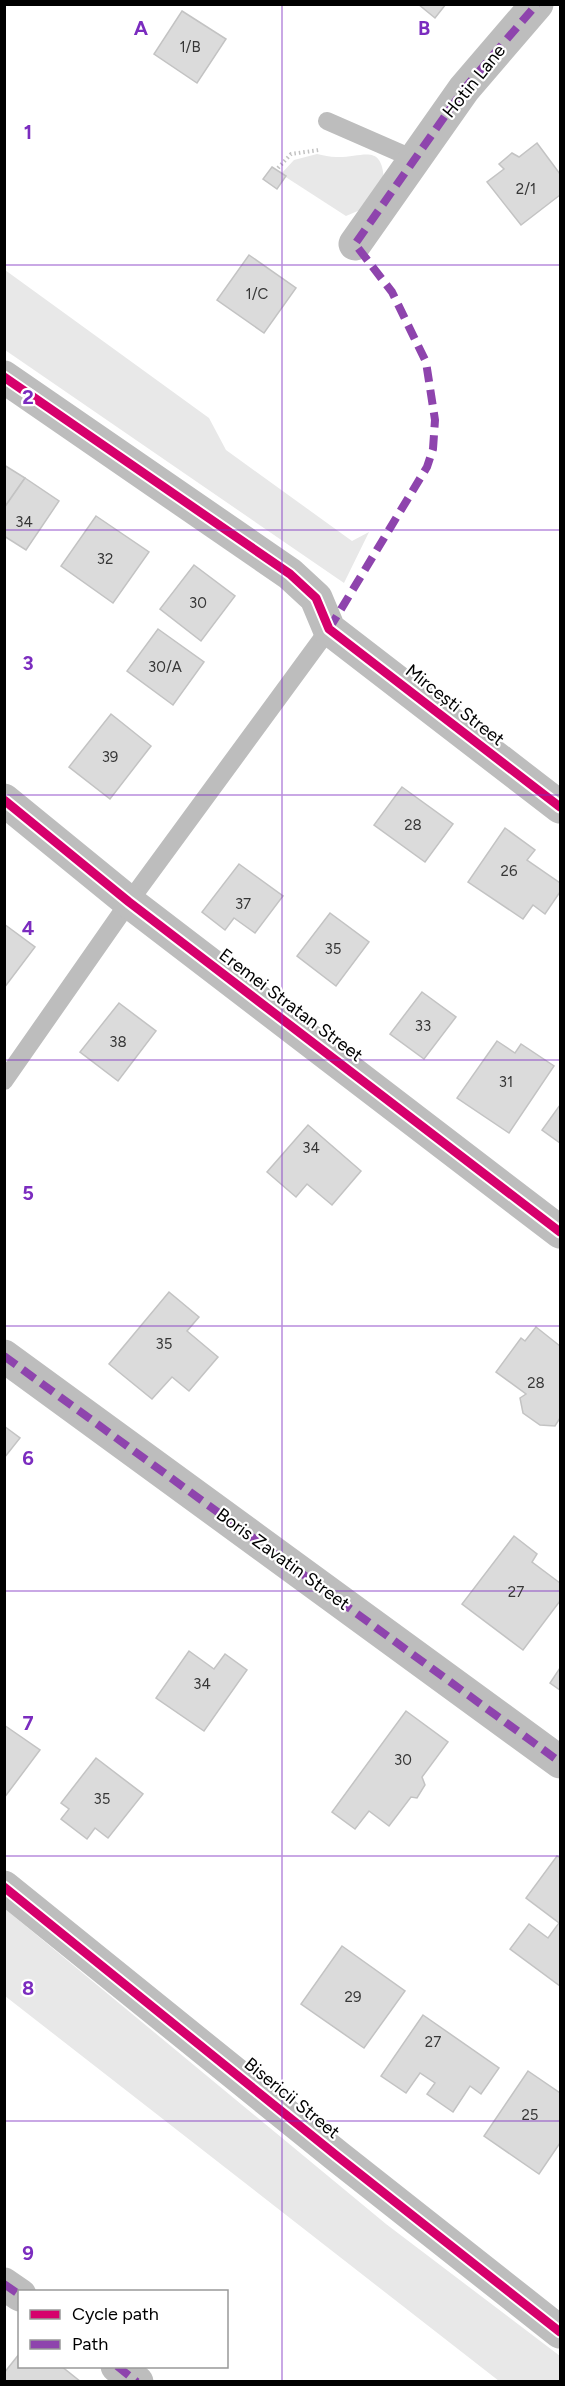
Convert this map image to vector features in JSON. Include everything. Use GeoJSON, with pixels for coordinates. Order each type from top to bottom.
{"type":"FeatureCollection","features":[{"type":"Feature","properties":{"kind":"street","name":"Hotin Lane"},"geometry":{"type":"LineString","coordinates":[[355,244],[464,88],[537,4]]}},
{"type":"Feature","properties":{"kind":"street"},"geometry":{"type":"LineString","coordinates":[[4,376],[290,574],[316,598],[329,629]]}},
{"type":"Feature","properties":{"kind":"street","name":"Mircești Street"},"geometry":{"type":"LineString","coordinates":[[329,629],[561,807]]}},
{"type":"Feature","properties":{"kind":"street","name":"Eremei Stratan Street"},"geometry":{"type":"LineString","coordinates":[[4,800],[129,902],[561,1232]]}},
{"type":"Feature","properties":{"kind":"street","name":"Boris Zavatin Street"},"geometry":{"type":"LineString","coordinates":[[4,1356],[561,1762]]}},
{"type":"Feature","properties":{"kind":"street","name":"Bisericii Street"},"geometry":{"type":"LineString","coordinates":[[4,1887],[337,2156],[561,2332]]}},
{"type":"Feature","properties":{"kind":"street"},"geometry":{"type":"LineString","coordinates":[[4,2284],[18,2294]]}},
{"type":"Feature","properties":{"kind":"street"},"geometry":{"type":"LineString","coordinates":[[118,2368],[137,2382]]}},
{"type":"Feature","properties":{"kind":"lane"},"geometry":{"type":"LineString","coordinates":[[327,120],[414,159]]}},
{"type":"Feature","properties":{"kind":"lane"},"geometry":{"type":"LineString","coordinates":[[4,1081],[129,902],[329,629]]}},
{"type":"Feature","properties":{"kind":"shaded area"},"geometry":{"type":"Polygon","coordinates":[[[317,154],[334,157],[370,155],[375,157],[380,161],[384,183],[360,210],[346,216],[281,174],[294,160],[317,154]]]}},
{"type":"Feature","properties":{"kind":"shaded area"},"geometry":{"type":"Polygon","coordinates":[[[5,270],[209,418],[226,450],[352,541],[369,532],[344,583],[5,350],[5,270]]]}},
{"type":"Feature","properties":{"kind":"shaded area"},"geometry":{"type":"Polygon","coordinates":[[[4,1908],[386,2224],[560,2356],[560,2381],[499,2381],[5,1996],[4,1908]]]}},
{"type":"Feature","properties":{"kind":"building"},"geometry":{"type":"Polygon","coordinates":[[[418,4],[446,4],[435,18],[418,4]]]}},
{"type":"Feature","properties":{"kind":"building"},"geometry":{"type":"Polygon","coordinates":[[[182,11],[226,39],[197,83],[154,54],[182,11]]]}},
{"type":"Feature","properties":{"kind":"building"},"geometry":{"type":"Polygon","coordinates":[[[537,143],[560,174],[560,195],[521,225],[487,182],[504,169],[499,164],[512,153],[519,157],[537,143]]]}},
{"type":"Feature","properties":{"kind":"building"},"geometry":{"type":"Polygon","coordinates":[[[272,167],[286,176],[277,189],[263,179],[272,167]]]}},
{"type":"Feature","properties":{"kind":"building"},"geometry":{"type":"Polygon","coordinates":[[[249,255],[296,288],[264,333],[217,300],[249,255]]]}},
{"type":"Feature","properties":{"kind":"building"},"geometry":{"type":"Polygon","coordinates":[[[4,465],[25,478],[4,508],[4,465]]]}},
{"type":"Feature","properties":{"kind":"building"},"geometry":{"type":"Polygon","coordinates":[[[25,478],[59,501],[26,550],[4,536],[4,508],[25,478]]]}},
{"type":"Feature","properties":{"kind":"building"},"geometry":{"type":"Polygon","coordinates":[[[96,516],[149,552],[113,603],[61,566],[96,516]]]}},
{"type":"Feature","properties":{"kind":"building"},"geometry":{"type":"Polygon","coordinates":[[[194,565],[235,596],[201,641],[160,609],[194,565]]]}},
{"type":"Feature","properties":{"kind":"building"},"geometry":{"type":"Polygon","coordinates":[[[158,629],[204,662],[173,705],[127,671],[158,629]]]}},
{"type":"Feature","properties":{"kind":"building"},"geometry":{"type":"Polygon","coordinates":[[[111,714],[151,746],[110,799],[69,767],[111,714]]]}},
{"type":"Feature","properties":{"kind":"building"},"geometry":{"type":"Polygon","coordinates":[[[402,787],[453,824],[425,862],[374,825],[402,787]]]}},
{"type":"Feature","properties":{"kind":"building"},"geometry":{"type":"Polygon","coordinates":[[[505,828],[535,850],[527,860],[560,883],[560,892],[545,914],[533,905],[523,919],[468,882],[505,828]]]}},
{"type":"Feature","properties":{"kind":"building"},"geometry":{"type":"Polygon","coordinates":[[[239,864],[283,896],[255,933],[234,918],[225,930],[202,912],[239,864]]]}},
{"type":"Feature","properties":{"kind":"building"},"geometry":{"type":"Polygon","coordinates":[[[330,913],[369,942],[336,986],[297,956],[330,913]]]}},
{"type":"Feature","properties":{"kind":"building"},"geometry":{"type":"Polygon","coordinates":[[[4,924],[35,947],[4,988],[4,924]]]}},
{"type":"Feature","properties":{"kind":"building"},"geometry":{"type":"Polygon","coordinates":[[[422,992],[456,1017],[424,1059],[390,1034],[422,992]]]}},
{"type":"Feature","properties":{"kind":"building"},"geometry":{"type":"Polygon","coordinates":[[[119,1003],[156,1031],[118,1081],[80,1052],[119,1003]]]}},
{"type":"Feature","properties":{"kind":"building"},"geometry":{"type":"Polygon","coordinates":[[[497,1041],[515,1053],[521,1044],[554,1066],[509,1133],[457,1098],[497,1041]]]}},
{"type":"Feature","properties":{"kind":"building"},"geometry":{"type":"Polygon","coordinates":[[[560,1105],[560,1143],[542,1130],[560,1105]]]}},
{"type":"Feature","properties":{"kind":"building"},"geometry":{"type":"Polygon","coordinates":[[[308,1125],[361,1171],[332,1205],[307,1184],[296,1197],[267,1172],[308,1125]]]}},
{"type":"Feature","properties":{"kind":"building"},"geometry":{"type":"Polygon","coordinates":[[[169,1292],[199,1317],[187,1331],[218,1357],[189,1391],[172,1377],[152,1399],[109,1364],[169,1292]]]}},
{"type":"Feature","properties":{"kind":"building"},"geometry":{"type":"Polygon","coordinates":[[[536,1327],[560,1346],[560,1418],[555,1426],[540,1425],[523,1413],[520,1398],[526,1394],[496,1372],[521,1338],[525,1341],[536,1327]]]}},
{"type":"Feature","properties":{"kind":"building"},"geometry":{"type":"Polygon","coordinates":[[[4,1426],[20,1438],[4,1458],[4,1426]]]}},
{"type":"Feature","properties":{"kind":"building"},"geometry":{"type":"Polygon","coordinates":[[[514,1536],[537,1554],[532,1562],[560,1583],[560,1601],[523,1650],[462,1604],[514,1536]]]}},
{"type":"Feature","properties":{"kind":"building"},"geometry":{"type":"Polygon","coordinates":[[[189,1651],[214,1669],[225,1654],[247,1670],[204,1731],[156,1698],[189,1651]]]}},
{"type":"Feature","properties":{"kind":"building"},"geometry":{"type":"Polygon","coordinates":[[[560,1668],[560,1690],[550,1683],[560,1668]]]}},
{"type":"Feature","properties":{"kind":"building"},"geometry":{"type":"Polygon","coordinates":[[[406,1711],[448,1742],[422,1777],[425,1785],[417,1798],[411,1797],[389,1826],[369,1811],[355,1829],[332,1812],[406,1711]]]}},
{"type":"Feature","properties":{"kind":"building"},"geometry":{"type":"Polygon","coordinates":[[[4,1725],[40,1750],[4,1798],[4,1725]]]}},
{"type":"Feature","properties":{"kind":"building"},"geometry":{"type":"Polygon","coordinates":[[[96,1758],[143,1794],[108,1838],[95,1828],[87,1839],[61,1819],[69,1809],[61,1803],[96,1758]]]}},
{"type":"Feature","properties":{"kind":"building"},"geometry":{"type":"Polygon","coordinates":[[[557,1856],[560,1858],[560,1986],[510,1949],[529,1924],[548,1938],[559,1923],[526,1898],[557,1856]]]}},
{"type":"Feature","properties":{"kind":"building"},"geometry":{"type":"Polygon","coordinates":[[[342,1946],[405,1991],[364,2048],[301,2004],[342,1946]]]}},
{"type":"Feature","properties":{"kind":"building"},"geometry":{"type":"Polygon","coordinates":[[[423,2015],[499,2068],[481,2094],[470,2086],[453,2112],[427,2094],[435,2083],[420,2073],[406,2093],[381,2076],[423,2015]]]}},
{"type":"Feature","properties":{"kind":"building"},"geometry":{"type":"Polygon","coordinates":[[[528,2071],[560,2093],[560,2143],[539,2174],[484,2136],[528,2071]]]}},
{"type":"Feature","properties":{"kind":"building"},"geometry":{"type":"Polygon","coordinates":[[[18,2356],[18,2368],[64,2368],[81,2382],[4,2382],[4,2373],[18,2356]]]}},
{"type":"Feature","properties":{"kind":"marked path"},"geometry":{"type":"LineString","coordinates":[[329,629],[427,467],[433,449],[435,420],[426,362],[392,292],[355,244],[464,89],[537,4]]}},
{"type":"Feature","properties":{"kind":"marked path"},"geometry":{"type":"LineString","coordinates":[[4,1356],[560,1762]]}},
{"type":"Feature","properties":{"kind":"marked path"},"geometry":{"type":"LineString","coordinates":[[4,2284],[18,2294]]}},
{"type":"Feature","properties":{"kind":"marked path"},"geometry":{"type":"LineString","coordinates":[[120,2368],[137,2382]]}},
{"type":"Feature","properties":{"kind":"cycle path"},"geometry":{"type":"LineString","coordinates":[[4,377],[290,574],[316,598],[329,629],[560,807]]}},
{"type":"Feature","properties":{"kind":"cycle path"},"geometry":{"type":"LineString","coordinates":[[4,800],[129,902],[560,1232]]}},
{"type":"Feature","properties":{"kind":"cycle path"},"geometry":{"type":"LineString","coordinates":[[4,1887],[337,2156],[560,2332]]}}]}
